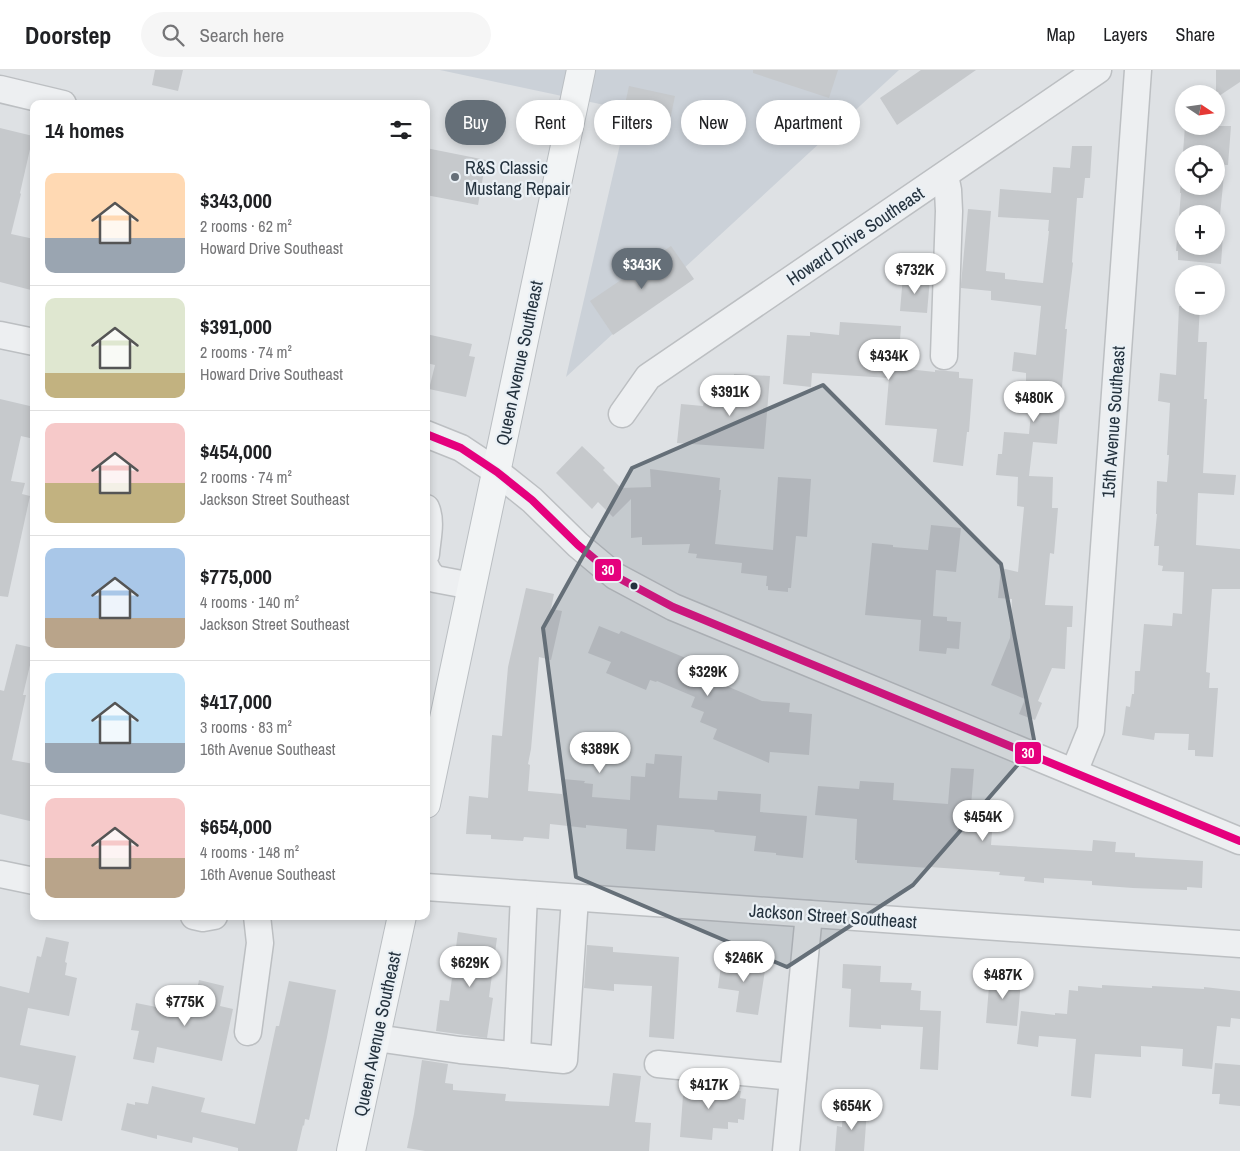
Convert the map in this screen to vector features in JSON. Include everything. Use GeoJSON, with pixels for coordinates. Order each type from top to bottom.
{"type":"FeatureCollection","features":[{"type":"Feature","properties":{"kind":"main road","name":"Queen Avenue Southeast"},"geometry":{"type":"LineString","coordinates":[[430,785],[581,70]]}},
{"type":"Feature","properties":{"kind":"main road","name":"Queen Avenue Southeast"},"geometry":{"type":"LineString","coordinates":[[351,1151],[401,920]]}},
{"type":"Feature","properties":{"kind":"street","name":"Howard Drive Southeast"},"geometry":{"type":"LineString","coordinates":[[622,414],[648,377],[1098,70]]}},
{"type":"Feature","properties":{"kind":"street","name":"15th Avenue Southeast"},"geometry":{"type":"LineString","coordinates":[[1074,772],[1091,730],[1138,70]]}},
{"type":"Feature","properties":{"kind":"street"},"geometry":{"type":"LineString","coordinates":[[0,89],[47,100]]}},
{"type":"Feature","properties":{"kind":"street"},"geometry":{"type":"LineString","coordinates":[[944,175],[948,190],[949,211],[944,356]]}},
{"type":"Feature","properties":{"kind":"street"},"geometry":{"type":"LineString","coordinates":[[0,334],[30,341]]}},
{"type":"Feature","properties":{"kind":"street"},"geometry":{"type":"LineString","coordinates":[[430,436],[461,448],[497,472],[532,500],[578,545],[615,576],[673,607],[1240,841]]}},
{"type":"Feature","properties":{"kind":"street"},"geometry":{"type":"LineString","coordinates":[[430,575],[435,579],[472,586]]}},
{"type":"Feature","properties":{"kind":"street"},"geometry":{"type":"LineString","coordinates":[[0,874],[30,880]]}},
{"type":"Feature","properties":{"kind":"street","name":"Jackson Street Southeast"},"geometry":{"type":"LineString","coordinates":[[430,887],[1240,944]]}},
{"type":"Feature","properties":{"kind":"street"},"geometry":{"type":"LineString","coordinates":[[517,1055],[524,894]]}},
{"type":"Feature","properties":{"kind":"street"},"geometry":{"type":"LineString","coordinates":[[376,1038],[460,1050],[564,1060],[575,898]]}},
{"type":"Feature","properties":{"kind":"street"},"geometry":{"type":"LineString","coordinates":[[786,1151],[809,914]]}},
{"type":"Feature","properties":{"kind":"street"},"geometry":{"type":"LineString","coordinates":[[248,1032],[260,943],[258,920]]}},
{"type":"Feature","properties":{"kind":"street"},"geometry":{"type":"LineString","coordinates":[[658,1064],[793,1077]]}},
{"type":"Feature","properties":{"kind":"highlighted area"},"geometry":{"type":"Polygon","coordinates":[[[823,385],[1001,564],[1035,745],[913,885],[787,967],[576,877],[543,628],[632,468],[823,385]]]}},
{"type":"Feature","properties":{"kind":"shaded area"},"geometry":{"type":"Polygon","coordinates":[[[440,70],[899,70],[860,106],[860,100],[756,100],[756,145],[818,145],[566,377],[620,145],[671,145],[671,100],[594,100],[594,103],[440,70]]]}},
{"type":"Feature","properties":{"kind":"building"},"geometry":{"type":"Polygon","coordinates":[[[155,70],[183,70],[178,91],[152,85],[155,70]]]}},
{"type":"Feature","properties":{"kind":"building"},"geometry":{"type":"Polygon","coordinates":[[[753,70],[838,70],[829,98],[753,73],[753,70]]]}},
{"type":"Feature","properties":{"kind":"building"},"geometry":{"type":"Polygon","coordinates":[[[921,70],[976,70],[897,125],[880,98],[921,70]]]}},
{"type":"Feature","properties":{"kind":"building"},"geometry":{"type":"Polygon","coordinates":[[[1216,70],[1240,70],[1240,82],[1225,92],[1225,85],[1216,85],[1216,70]]]}},
{"type":"Feature","properties":{"kind":"building"},"geometry":{"type":"Polygon","coordinates":[[[629,86],[675,96],[671,115],[671,100],[626,100],[629,86]]]}},
{"type":"Feature","properties":{"kind":"building"},"geometry":{"type":"Polygon","coordinates":[[[1225,126],[1231,126],[1228,165],[1225,165],[1225,145],[1184,145],[1184,135],[1225,135],[1225,126]]]}},
{"type":"Feature","properties":{"kind":"building"},"geometry":{"type":"Polygon","coordinates":[[[0,128],[30,135],[30,149],[11,234],[30,238],[30,290],[0,282],[0,128]]]}},
{"type":"Feature","properties":{"kind":"building"},"geometry":{"type":"Polygon","coordinates":[[[1072,146],[1092,146],[1090,178],[1085,178],[1083,198],[1077,198],[1057,444],[1033,442],[1029,476],[1053,477],[1052,508],[1058,508],[1054,554],[1050,553],[1045,605],[1073,606],[1072,627],[1067,627],[1065,669],[1052,668],[1038,701],[1042,703],[1035,720],[1019,714],[1025,699],[991,685],[1010,638],[1012,599],[998,598],[1001,568],[1018,572],[1024,507],[1017,506],[1018,477],[996,475],[998,454],[1002,454],[1004,432],[1029,434],[1034,381],[1026,381],[1026,373],[1012,371],[1014,352],[1036,355],[1041,306],[991,300],[991,291],[961,288],[961,284],[968,209],[991,211],[986,271],[1005,273],[1005,279],[1043,283],[1049,220],[998,217],[1000,189],[1051,193],[1053,167],[1070,168],[1072,146]]]}},
{"type":"Feature","properties":{"kind":"building","name":"R&S Classic Mustang Repair"},"geometry":{"type":"Polygon","coordinates":[[[430,149],[486,160],[478,205],[430,196],[430,149]]]}},
{"type":"Feature","properties":{"kind":"building"},"geometry":{"type":"Polygon","coordinates":[[[1181,195],[1222,195],[1221,205],[1180,205],[1181,195]]]}},
{"type":"Feature","properties":{"kind":"building"},"geometry":{"type":"Polygon","coordinates":[[[671,246],[694,279],[613,335],[590,301],[671,246]]]}},
{"type":"Feature","properties":{"kind":"building"},"geometry":{"type":"Polygon","coordinates":[[[1178,255],[1222,255],[1221,264],[1178,260],[1178,255]]]}},
{"type":"Feature","properties":{"kind":"building"},"geometry":{"type":"Polygon","coordinates":[[[903,276],[930,278],[927,313],[900,311],[903,276]]]}},
{"type":"Feature","properties":{"kind":"building"},"geometry":{"type":"Polygon","coordinates":[[[1179,315],[1200,315],[1198,342],[1207,342],[1204,399],[1207,399],[1203,473],[1236,475],[1234,495],[1198,493],[1196,545],[1240,549],[1240,589],[1212,589],[1206,672],[1210,673],[1209,688],[1218,688],[1213,757],[1195,756],[1195,750],[1188,750],[1189,734],[1155,733],[1154,740],[1122,735],[1126,706],[1130,707],[1132,694],[1134,694],[1135,671],[1140,671],[1144,624],[1172,626],[1173,613],[1182,614],[1184,572],[1162,571],[1163,566],[1158,565],[1159,546],[1154,546],[1157,514],[1157,481],[1167,482],[1169,455],[1167,455],[1170,403],[1158,401],[1160,373],[1176,375],[1179,315]]]}},
{"type":"Feature","properties":{"kind":"building"},"geometry":{"type":"Polygon","coordinates":[[[840,322],[901,326],[898,368],[935,372],[935,370],[959,372],[959,378],[973,379],[969,432],[967,432],[963,466],[933,462],[937,429],[885,425],[889,378],[812,373],[811,387],[783,384],[787,335],[810,336],[810,332],[839,335],[840,322]]]}},
{"type":"Feature","properties":{"kind":"building"},"geometry":{"type":"Polygon","coordinates":[[[430,335],[472,344],[469,356],[475,357],[466,397],[430,389],[435,365],[430,364],[430,335]]]}},
{"type":"Feature","properties":{"kind":"building"},"geometry":{"type":"Polygon","coordinates":[[[734,374],[770,376],[764,449],[677,443],[681,404],[703,406],[704,402],[732,404],[734,374]]]}},
{"type":"Feature","properties":{"kind":"building"},"geometry":{"type":"Polygon","coordinates":[[[0,399],[30,406],[30,438],[21,436],[11,481],[25,483],[22,494],[30,496],[8,597],[0,596],[0,399]]]}},
{"type":"Feature","properties":{"kind":"building"},"geometry":{"type":"Polygon","coordinates":[[[582,446],[605,468],[603,470],[621,488],[651,487],[650,469],[720,478],[719,490],[721,490],[715,544],[773,550],[778,477],[811,479],[807,537],[796,536],[791,588],[788,588],[788,592],[768,590],[768,586],[766,586],[767,576],[741,573],[742,563],[696,558],[697,554],[688,553],[690,544],[642,545],[642,537],[631,538],[631,499],[613,517],[598,502],[592,509],[556,473],[582,446]]]}},
{"type":"Feature","properties":{"kind":"building"},"geometry":{"type":"Polygon","coordinates":[[[931,525],[961,528],[956,572],[936,570],[933,616],[947,617],[947,621],[961,622],[959,649],[947,648],[946,654],[919,651],[921,620],[865,615],[872,543],[928,550],[931,525]]]}},
{"type":"Feature","properties":{"kind":"building"},"geometry":{"type":"Polygon","coordinates":[[[526,588],[554,594],[551,609],[562,611],[551,660],[539,657],[528,764],[530,765],[528,791],[562,794],[563,779],[585,781],[584,783],[593,784],[592,797],[630,800],[631,776],[645,777],[646,763],[654,764],[655,754],[682,756],[679,798],[717,800],[718,791],[761,794],[760,812],[807,816],[803,858],[754,851],[756,836],[657,825],[655,851],[626,849],[627,829],[586,825],[586,828],[550,824],[549,839],[524,837],[523,841],[491,839],[491,835],[466,834],[469,796],[488,798],[492,735],[502,736],[508,667],[526,588]]]}},
{"type":"Feature","properties":{"kind":"building"},"geometry":{"type":"Polygon","coordinates":[[[599,626],[619,634],[621,631],[700,664],[696,673],[762,701],[790,703],[789,712],[812,714],[809,755],[770,752],[769,763],[713,739],[717,729],[700,722],[704,712],[691,707],[695,697],[657,681],[650,680],[646,690],[606,673],[611,662],[588,653],[599,626]]]}},
{"type":"Feature","properties":{"kind":"building"},"geometry":{"type":"Polygon","coordinates":[[[16,644],[30,647],[30,665],[23,695],[26,695],[12,760],[30,763],[30,821],[0,814],[0,690],[4,691],[16,644]]]}},
{"type":"Feature","properties":{"kind":"building"},"geometry":{"type":"Polygon","coordinates":[[[951,768],[974,769],[969,830],[992,832],[991,845],[1092,851],[1093,840],[1116,842],[1115,852],[1135,853],[1135,857],[1203,861],[1202,888],[1187,887],[1187,890],[1133,888],[1092,885],[1092,881],[1044,878],[1044,883],[1024,881],[1025,877],[999,875],[1000,872],[857,863],[857,860],[855,860],[857,819],[815,815],[818,786],[859,789],[860,781],[894,783],[893,800],[948,804],[951,768]]]}},
{"type":"Feature","properties":{"kind":"building"},"geometry":{"type":"Polygon","coordinates":[[[458,932],[497,938],[489,997],[493,998],[487,1038],[436,1031],[440,1000],[449,1001],[458,932]]]}},
{"type":"Feature","properties":{"kind":"building"},"geometry":{"type":"Polygon","coordinates":[[[46,937],[69,942],[65,962],[67,963],[65,975],[77,978],[69,1016],[28,1008],[20,1045],[76,1056],[62,1121],[33,1115],[39,1085],[0,1077],[0,986],[29,993],[37,956],[41,957],[46,937]]]}},
{"type":"Feature","properties":{"kind":"building"},"geometry":{"type":"Polygon","coordinates":[[[587,945],[613,947],[613,952],[679,957],[674,1039],[649,1037],[652,986],[614,984],[614,991],[584,988],[587,945]]]}},
{"type":"Feature","properties":{"kind":"building"},"geometry":{"type":"Polygon","coordinates":[[[722,958],[766,964],[758,1015],[736,1012],[739,991],[718,988],[722,958]]]}},
{"type":"Feature","properties":{"kind":"building"},"geometry":{"type":"Polygon","coordinates":[[[843,964],[881,966],[880,982],[912,983],[911,990],[921,991],[920,1010],[941,1011],[938,1070],[920,1069],[923,1027],[881,1025],[881,1029],[849,1027],[851,989],[842,988],[843,964]]]}},
{"type":"Feature","properties":{"kind":"building"},"geometry":{"type":"Polygon","coordinates":[[[990,974],[1012,976],[1012,980],[1021,981],[1017,1026],[986,1023],[990,974]]]}},
{"type":"Feature","properties":{"kind":"building"},"geometry":{"type":"Polygon","coordinates":[[[199,980],[224,986],[220,1006],[233,1009],[222,1061],[157,1047],[154,1063],[133,1059],[139,1031],[131,1030],[136,1003],[192,1014],[199,980]]]}},
{"type":"Feature","properties":{"kind":"building"},"geometry":{"type":"Polygon","coordinates":[[[289,981],[336,990],[309,1120],[305,1119],[297,1151],[238,1151],[238,1148],[193,1137],[192,1143],[157,1135],[157,1139],[121,1130],[127,1103],[135,1105],[135,1102],[148,1104],[152,1086],[205,1098],[201,1112],[255,1124],[276,1026],[279,1026],[289,981]]]}},
{"type":"Feature","properties":{"kind":"building"},"geometry":{"type":"Polygon","coordinates":[[[1102,985],[1152,988],[1152,986],[1204,989],[1204,987],[1240,991],[1240,1019],[1231,1018],[1230,1027],[1217,1026],[1212,1069],[1182,1066],[1183,1049],[1141,1046],[1141,1057],[1095,1054],[1091,1098],[1071,1096],[1076,1039],[1039,1036],[1038,1047],[1017,1044],[1021,1011],[1055,1015],[1055,1013],[1067,1014],[1069,990],[1078,991],[1078,986],[1102,988],[1102,985]]]}},
{"type":"Feature","properties":{"kind":"building"},"geometry":{"type":"Polygon","coordinates":[[[422,1060],[448,1064],[445,1083],[453,1084],[453,1090],[506,1094],[505,1101],[609,1106],[613,1073],[641,1076],[635,1122],[651,1123],[649,1151],[425,1151],[407,1148],[422,1060]]]}},
{"type":"Feature","properties":{"kind":"building"},"geometry":{"type":"Polygon","coordinates":[[[1215,1063],[1240,1065],[1240,1106],[1219,1104],[1220,1094],[1212,1094],[1215,1063]]]}},
{"type":"Feature","properties":{"kind":"building"},"geometry":{"type":"Polygon","coordinates":[[[684,1082],[710,1084],[709,1089],[741,1091],[740,1098],[746,1099],[744,1120],[738,1119],[738,1123],[728,1122],[728,1129],[713,1128],[712,1140],[680,1137],[684,1082]]]}},
{"type":"Feature","properties":{"kind":"building"},"geometry":{"type":"Polygon","coordinates":[[[843,1108],[867,1110],[864,1151],[835,1151],[837,1126],[842,1127],[843,1108]]]}},
{"type":"Feature","properties":{"kind":"transit line","name":"30"},"geometry":{"type":"LineString","coordinates":[[430,436],[461,448],[497,472],[532,500],[578,545],[615,576],[673,607],[1240,841]]}},
{"type":"Feature","properties":{"kind":"place","name":"R&S Classic Mustang Repair"},"geometry":{"type":"Point","coordinates":[455,177]}}]}
